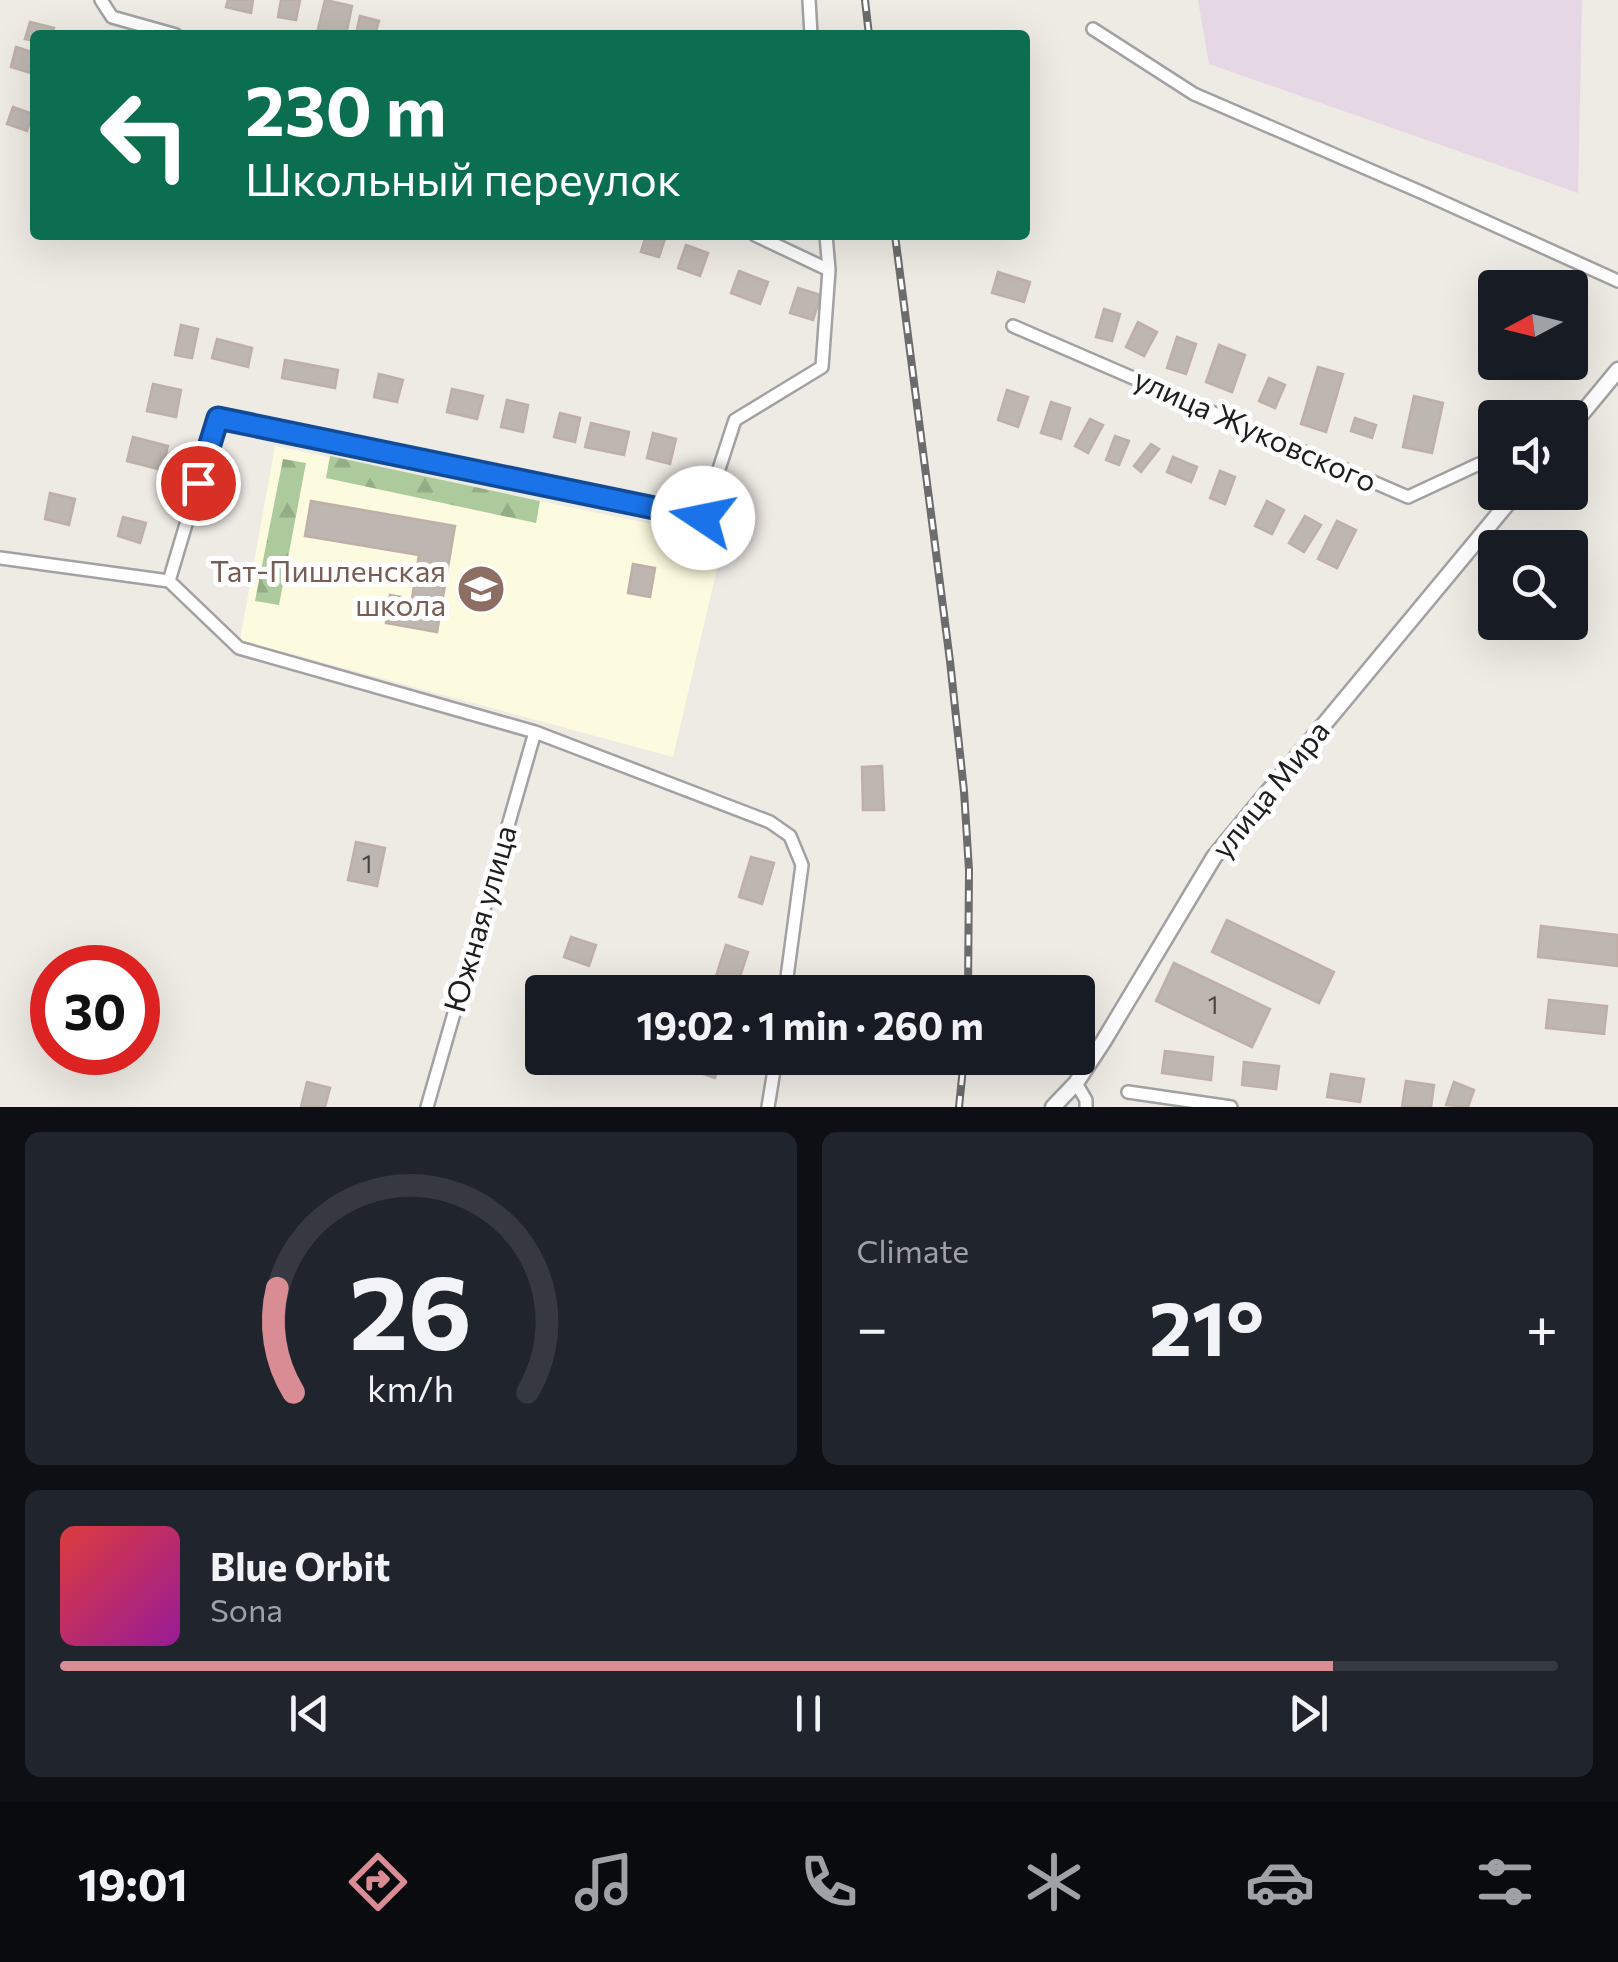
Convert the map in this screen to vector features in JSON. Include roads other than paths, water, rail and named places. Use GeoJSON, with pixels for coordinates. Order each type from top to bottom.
{"type":"FeatureCollection","features":[{"type":"Feature","properties":{"kind":"street"},"geometry":{"type":"LineString","coordinates":[[100,0],[112,17],[158,30]]}},
{"type":"Feature","properties":{"kind":"street"},"geometry":{"type":"LineString","coordinates":[[808,0],[811,30]]}},
{"type":"Feature","properties":{"kind":"street"},"geometry":{"type":"LineString","coordinates":[[1093,29],[1194,94],[1618,282]]}},
{"type":"Feature","properties":{"kind":"street"},"geometry":{"type":"LineString","coordinates":[[766,240],[829,270]]}},
{"type":"Feature","properties":{"kind":"street"},"geometry":{"type":"LineString","coordinates":[[168,581],[218,418],[703,518],[735,420],[822,367],[829,270],[826,240]]}},
{"type":"Feature","properties":{"kind":"street","name":"улица Жуковского"},"geometry":{"type":"LineString","coordinates":[[1013,326],[1408,498],[1478,465]]}},
{"type":"Feature","properties":{"kind":"street"},"geometry":{"type":"LineString","coordinates":[[1588,406],[1618,370]]}},
{"type":"Feature","properties":{"kind":"street","name":"улица Мира"},"geometry":{"type":"LineString","coordinates":[[1053,1107],[1076,1083],[1113,1026],[1214,857],[1501,510]]}},
{"type":"Feature","properties":{"kind":"street"},"geometry":{"type":"LineString","coordinates":[[0,558],[168,581],[239,648],[535,732],[770,822],[790,836],[802,864],[786,975]]}},
{"type":"Feature","properties":{"kind":"street","name":"Южная улица"},"geometry":{"type":"LineString","coordinates":[[427,1107],[535,732]]}},
{"type":"Feature","properties":{"kind":"street"},"geometry":{"type":"LineString","coordinates":[[768,1107],[773,1075]]}},
{"type":"Feature","properties":{"kind":"street"},"geometry":{"type":"LineString","coordinates":[[1076,1083],[1086,1107]]}},
{"type":"Feature","properties":{"kind":"street"},"geometry":{"type":"LineString","coordinates":[[1128,1092],[1231,1107]]}},
{"type":"Feature","properties":{"kind":"railway"},"geometry":{"type":"LineString","coordinates":[[865,0],[868,30]]}},
{"type":"Feature","properties":{"kind":"railway"},"geometry":{"type":"LineString","coordinates":[[896,240],[964,791],[969,870],[968,975]]}},
{"type":"Feature","properties":{"kind":"railway"},"geometry":{"type":"LineString","coordinates":[[959,1107],[962,1075]]}},
{"type":"Feature","properties":{"kind":"place","name":"Тат-Пишленская школа"},"geometry":{"type":"Point","coordinates":[481,589]}}]}
